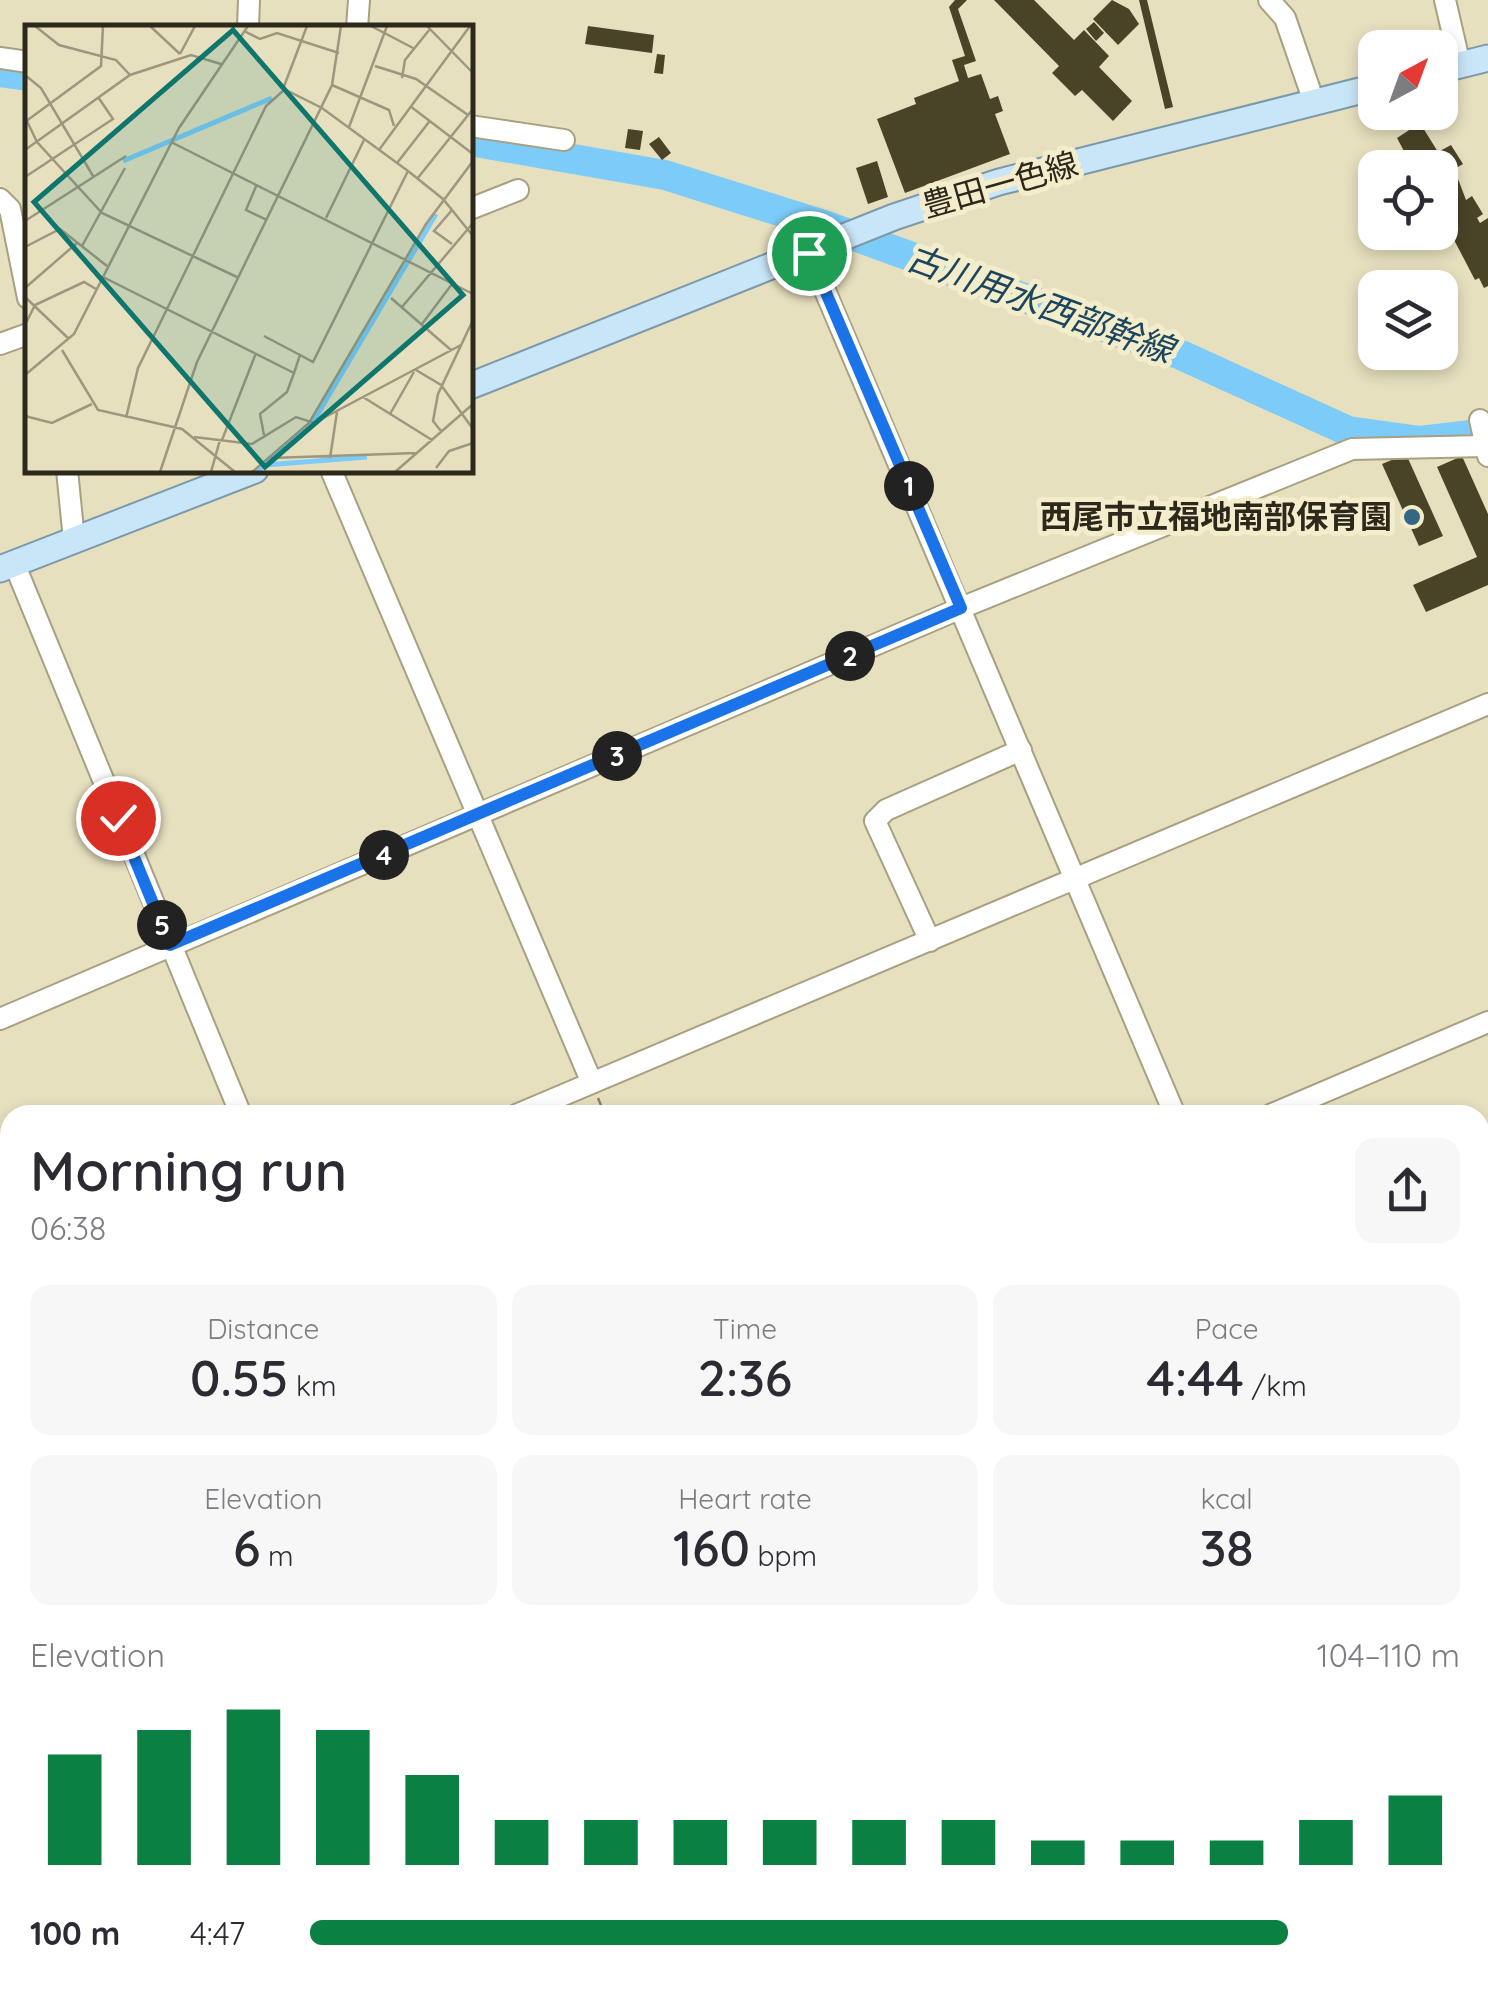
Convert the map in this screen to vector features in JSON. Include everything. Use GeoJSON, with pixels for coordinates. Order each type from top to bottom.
{"type":"FeatureCollection","features":[{"type":"Feature","properties":{"kind":"main road"},"geometry":{"type":"LineString","coordinates":[[1458,66],[1488,58]]}},
{"type":"Feature","properties":{"kind":"main road","name":"豊田一色線"},"geometry":{"type":"LineString","coordinates":[[472,385],[894,217],[999,182],[1358,91]]}},
{"type":"Feature","properties":{"kind":"main road"},"geometry":{"type":"LineString","coordinates":[[7,566],[249,472]]}},
{"type":"Feature","properties":{"kind":"street"},"geometry":{"type":"LineString","coordinates":[[248,25],[249,0]]}},
{"type":"Feature","properties":{"kind":"street"},"geometry":{"type":"LineString","coordinates":[[357,25],[359,0]]}},
{"type":"Feature","properties":{"kind":"street"},"geometry":{"type":"LineString","coordinates":[[1269,0],[1285,18],[1314,102]]}},
{"type":"Feature","properties":{"kind":"street"},"geometry":{"type":"LineString","coordinates":[[1445,0],[1447,30]]}},
{"type":"Feature","properties":{"kind":"street"},"geometry":{"type":"LineString","coordinates":[[0,58],[25,62]]}},
{"type":"Feature","properties":{"kind":"street"},"geometry":{"type":"LineString","coordinates":[[472,126],[564,140]]}},
{"type":"Feature","properties":{"kind":"street"},"geometry":{"type":"LineString","coordinates":[[472,208],[518,190]]}},
{"type":"Feature","properties":{"kind":"street"},"geometry":{"type":"LineString","coordinates":[[0,199],[10,209],[25,283]]}},
{"type":"Feature","properties":{"kind":"street"},"geometry":{"type":"LineString","coordinates":[[809,253],[1171,1105]]}},
{"type":"Feature","properties":{"kind":"street"},"geometry":{"type":"LineString","coordinates":[[0,344],[25,335]]}},
{"type":"Feature","properties":{"kind":"street"},"geometry":{"type":"LineString","coordinates":[[0,1019],[961,608],[1352,448],[1484,439]]}},
{"type":"Feature","properties":{"kind":"street"},"geometry":{"type":"LineString","coordinates":[[67,472],[74,540]]}},
{"type":"Feature","properties":{"kind":"street"},"geometry":{"type":"LineString","coordinates":[[332,472],[592,1083]]}},
{"type":"Feature","properties":{"kind":"street"},"geometry":{"type":"LineString","coordinates":[[7,566],[237,1105]]}},
{"type":"Feature","properties":{"kind":"street"},"geometry":{"type":"LineString","coordinates":[[540,1105],[1488,704]]}},
{"type":"Feature","properties":{"kind":"street"},"geometry":{"type":"LineString","coordinates":[[930,941],[875,821],[886,810],[1021,750]]}},
{"type":"Feature","properties":{"kind":"street"},"geometry":{"type":"LineString","coordinates":[[1293,1105],[1488,1022]]}},
{"type":"Feature","properties":{"kind":"building"},"geometry":{"type":"Polygon","coordinates":[[[955,0],[967,0],[958,9],[976,61],[964,65],[968,78],[981,74],[990,99],[998,96],[1003,111],[995,114],[1010,154],[905,193],[877,119],[916,104],[914,98],[959,81],[952,60],[965,56],[949,7],[955,0]]]}},
{"type":"Feature","properties":{"kind":"building"},"geometry":{"type":"Polygon","coordinates":[[[994,0],[1034,0],[1074,40],[1084,30],[1109,56],[1099,67],[1132,101],[1113,121],[1082,90],[1075,96],[1052,73],[1059,66],[994,0]]]}},
{"type":"Feature","properties":{"kind":"building"},"geometry":{"type":"Polygon","coordinates":[[[1112,0],[1129,9],[1139,24],[1118,45],[1093,19],[1112,0]]]}},
{"type":"Feature","properties":{"kind":"building"},"geometry":{"type":"Polygon","coordinates":[[[1139,0],[1147,0],[1173,107],[1165,109],[1139,0]]]}},
{"type":"Feature","properties":{"kind":"building"},"geometry":{"type":"Polygon","coordinates":[[[1094,22],[1104,33],[1096,41],[1086,29],[1094,22]]]}},
{"type":"Feature","properties":{"kind":"building"},"geometry":{"type":"Polygon","coordinates":[[[588,26],[654,35],[652,53],[585,44],[588,26]]]}},
{"type":"Feature","properties":{"kind":"building"},"geometry":{"type":"Polygon","coordinates":[[[657,54],[665,55],[663,74],[654,73],[657,54]]]}},
{"type":"Feature","properties":{"kind":"building"},"geometry":{"type":"Polygon","coordinates":[[[628,129],[643,131],[640,150],[625,148],[628,129]]]}},
{"type":"Feature","properties":{"kind":"building"},"geometry":{"type":"Polygon","coordinates":[[[1409,130],[1424,130],[1437,150],[1403,150],[1397,138],[1409,130]]]}},
{"type":"Feature","properties":{"kind":"building"},"geometry":{"type":"Polygon","coordinates":[[[659,137],[671,153],[662,160],[649,144],[659,137]]]}},
{"type":"Feature","properties":{"kind":"building"},"geometry":{"type":"Polygon","coordinates":[[[877,161],[888,197],[868,204],[856,168],[877,161]]]}},
{"type":"Feature","properties":{"kind":"building"},"geometry":{"type":"Polygon","coordinates":[[[1458,179],[1466,200],[1472,196],[1483,214],[1477,218],[1480,223],[1488,218],[1488,286],[1484,288],[1479,278],[1475,280],[1458,247],[1458,179]]]}},
{"type":"Feature","properties":{"kind":"building"},"geometry":{"type":"Polygon","coordinates":[[[1406,454],[1443,536],[1419,546],[1382,464],[1406,454]]]}},
{"type":"Feature","properties":{"kind":"building"},"geometry":{"type":"Polygon","coordinates":[[[1462,456],[1488,514],[1488,585],[1426,612],[1413,585],[1477,557],[1437,467],[1462,456]]]}},
{"type":"Feature","properties":{"kind":"waterway","name":"古川用水西部幹線"},"geometry":{"type":"LineString","coordinates":[[0,72],[25,76]]}},
{"type":"Feature","properties":{"kind":"waterway","name":"古川用水西部幹線"},"geometry":{"type":"LineString","coordinates":[[472,141],[665,175],[827,226],[1181,355],[1348,431],[1420,441],[1488,433]]}},
{"type":"Feature","properties":{"kind":"place","name":"西尾市立福地南部保育園"},"geometry":{"type":"Point","coordinates":[1412,517]}},
{"type":"Feature","properties":{"kind":"route"},"geometry":{"type":"LineString","coordinates":[[118,818],[170,945],[961,608],[809,253]]}}]}
